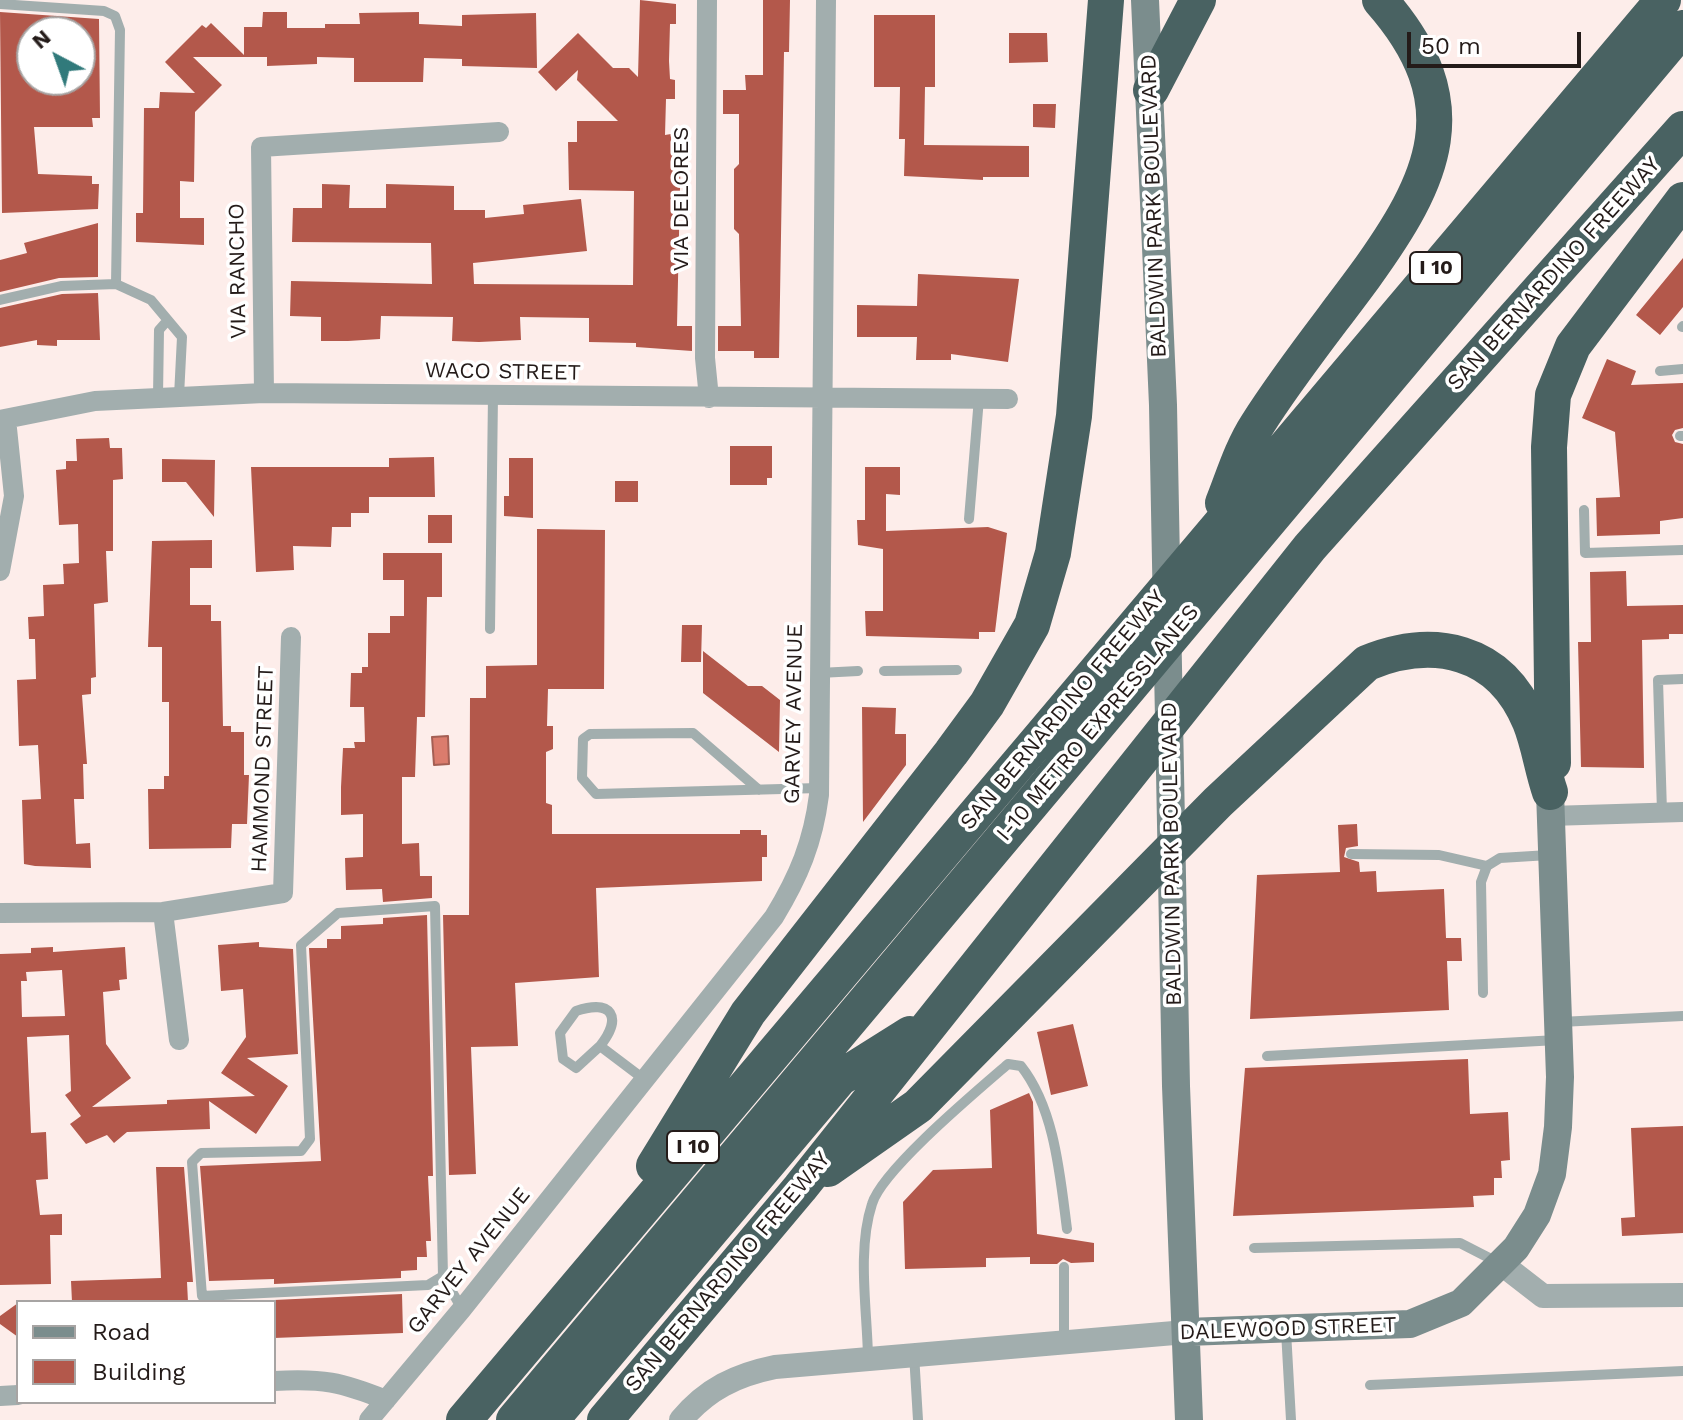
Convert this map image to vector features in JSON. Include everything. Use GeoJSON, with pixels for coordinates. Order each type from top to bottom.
{"type":"FeatureCollection","features":[{"type":"Feature","properties":{"kind":"highway"},"geometry":{"type":"LineString","coordinates":[[595,1263],[748,1013],[987,704],[1032,625],[1053,553],[1074,416],[1106,0]]}},
{"type":"Feature","properties":{"kind":"highway"},"geometry":{"type":"LineString","coordinates":[[1151,90],[1198,0]]}},
{"type":"Feature","properties":{"kind":"highway"},"geometry":{"type":"LineString","coordinates":[[1208,537],[1255,427],[1398,230],[1422,185],[1432,154],[1433,117],[1429,87],[1418,52],[1400,23],[1380,0]]}},
{"type":"Feature","properties":{"kind":"highway","name":"SAN BERNARDINO FREEWAY"},"geometry":{"type":"LineString","coordinates":[[464,1420],[1663,0]]}},
{"type":"Feature","properties":{"kind":"highway","name":"I-10 METRO EXPRESSLANES"},"geometry":{"type":"LineString","coordinates":[[514,1420],[1683,28]]}},
{"type":"Feature","properties":{"kind":"highway","name":"SAN BERNARDINO FREEWAY"},"geometry":{"type":"LineString","coordinates":[[605,1420],[800,1188],[1300,558],[1683,129]]}},
{"type":"Feature","properties":{"kind":"highway"},"geometry":{"type":"LineString","coordinates":[[1550,804],[1554,750],[1549,447],[1553,395],[1581,334],[1683,200]]}},
{"type":"Feature","properties":{"kind":"highway"},"geometry":{"type":"LineString","coordinates":[[800,1188],[918,1106],[1218,802],[1367,663],[1393,652],[1422,647],[1461,654],[1486,668],[1508,687],[1529,721],[1550,804]]}},
{"type":"Feature","properties":{"kind":"highway"},"geometry":{"type":"LineString","coordinates":[[551,1420],[840,1078],[932,1020]]}},
{"type":"Feature","properties":{"kind":"main road","name":"BALDWIN PARK BOULEVARD"},"geometry":{"type":"LineString","coordinates":[[1145,0],[1163,405],[1176,1086],[1189,1420]]}},
{"type":"Feature","properties":{"kind":"main road","name":"DALEWOOD STREET"},"geometry":{"type":"LineString","coordinates":[[1186,1332],[1286,1331],[1410,1324],[1461,1303],[1503,1265],[1537,1215],[1552,1174],[1558,1127],[1559,1031],[1550,804]]}},
{"type":"Feature","properties":{"kind":"street","name":"VIA DELORES"},"geometry":{"type":"LineString","coordinates":[[707,0],[705,358],[709,398]]}},
{"type":"Feature","properties":{"kind":"street","name":"GARVEY AVENUE"},"geometry":{"type":"LineString","coordinates":[[369,1420],[462,1309],[774,917],[792,888],[814,837],[819,788],[820,395],[826,0]]}},
{"type":"Feature","properties":{"kind":"street","name":"VIA RANCHO"},"geometry":{"type":"LineString","coordinates":[[264,393],[261,147],[499,132]]}},
{"type":"Feature","properties":{"kind":"street","name":"WACO STREET"},"geometry":{"type":"LineString","coordinates":[[3,420],[95,401],[264,393],[709,398],[820,395],[1008,399]]}},
{"type":"Feature","properties":{"kind":"street"},"geometry":{"type":"LineString","coordinates":[[0,571],[14,496],[3,420]]}},
{"type":"Feature","properties":{"kind":"street","name":"HAMMOND STREET"},"geometry":{"type":"LineString","coordinates":[[163,912],[283,893],[291,637]]}},
{"type":"Feature","properties":{"kind":"street"},"geometry":{"type":"LineString","coordinates":[[1550,804],[1673,812]]}},
{"type":"Feature","properties":{"kind":"street"},"geometry":{"type":"LineString","coordinates":[[0,913],[163,912],[179,1040]]}},
{"type":"Feature","properties":{"kind":"street"},"geometry":{"type":"LineString","coordinates":[[1503,1265],[1543,1296],[1683,1295]]}},
{"type":"Feature","properties":{"kind":"street","name":"DALEWOOD STREET"},"geometry":{"type":"LineString","coordinates":[[681,1420],[713,1389],[741,1374],[868,1356],[1186,1332]]}},
{"type":"Feature","properties":{"kind":"street"},"geometry":{"type":"LineString","coordinates":[[276,1381],[317,1378],[344,1384],[386,1400]]}},
{"type":"Feature","properties":{"kind":"lane"},"geometry":{"type":"LineString","coordinates":[[0,4],[104,11],[115,16],[120,30],[116,284]]}},
{"type":"Feature","properties":{"kind":"lane"},"geometry":{"type":"LineString","coordinates":[[0,300],[61,286],[116,284],[151,300],[182,337],[179,396]]}},
{"type":"Feature","properties":{"kind":"lane"},"geometry":{"type":"LineString","coordinates":[[158,396],[159,330],[167,321]]}},
{"type":"Feature","properties":{"kind":"lane"},"geometry":{"type":"LineString","coordinates":[[1660,371],[1683,369]]}},
{"type":"Feature","properties":{"kind":"lane"},"geometry":{"type":"LineString","coordinates":[[490,629],[493,395]]}},
{"type":"Feature","properties":{"kind":"lane"},"geometry":{"type":"LineString","coordinates":[[969,519],[979,398]]}},
{"type":"Feature","properties":{"kind":"lane"},"geometry":{"type":"LineString","coordinates":[[1584,510],[1585,553],[1683,550]]}},
{"type":"Feature","properties":{"kind":"lane"},"geometry":{"type":"LineString","coordinates":[[884,671],[957,670]]}},
{"type":"Feature","properties":{"kind":"lane"},"geometry":{"type":"LineString","coordinates":[[819,673],[858,671]]}},
{"type":"Feature","properties":{"kind":"lane"},"geometry":{"type":"LineString","coordinates":[[1673,812],[1658,680],[1683,679]]}},
{"type":"Feature","properties":{"kind":"lane"},"geometry":{"type":"LineString","coordinates":[[759,790],[693,733],[590,734],[583,739],[582,778],[596,794],[759,790],[819,788]]}},
{"type":"Feature","properties":{"kind":"lane"},"geometry":{"type":"LineString","coordinates":[[1351,854],[1439,855],[1487,866]]}},
{"type":"Feature","properties":{"kind":"lane"},"geometry":{"type":"LineString","coordinates":[[1483,993],[1481,882],[1487,866],[1500,858],[1551,855]]}},
{"type":"Feature","properties":{"kind":"lane"},"geometry":{"type":"LineString","coordinates":[[443,1276],[428,1285],[202,1296],[192,1162],[201,1153],[301,1151],[310,1139],[301,945],[338,913],[435,906],[443,1276],[462,1309]]}},
{"type":"Feature","properties":{"kind":"lane"},"geometry":{"type":"LineString","coordinates":[[599,1007],[608,1011],[613,1018],[613,1030],[600,1046],[576,1068],[563,1059],[560,1033],[576,1011],[599,1007]]}},
{"type":"Feature","properties":{"kind":"lane"},"geometry":{"type":"LineString","coordinates":[[1267,1056],[1559,1031],[1683,1016]]}},
{"type":"Feature","properties":{"kind":"lane"},"geometry":{"type":"LineString","coordinates":[[600,1046],[645,1080]]}},
{"type":"Feature","properties":{"kind":"lane"},"geometry":{"type":"LineString","coordinates":[[868,1356],[866,1262],[873,1200],[888,1178],[1008,1064],[1021,1066],[1037,1087],[1060,1177],[1067,1229]]}},
{"type":"Feature","properties":{"kind":"lane"},"geometry":{"type":"LineString","coordinates":[[1254,1248],[1460,1243],[1503,1265]]}},
{"type":"Feature","properties":{"kind":"lane"},"geometry":{"type":"LineString","coordinates":[[1064,1267],[1064,1341]]}},
{"type":"Feature","properties":{"kind":"lane"},"geometry":{"type":"LineString","coordinates":[[1286,1331],[1291,1420]]}},
{"type":"Feature","properties":{"kind":"lane"},"geometry":{"type":"LineString","coordinates":[[914,1352],[918,1420]]}},
{"type":"Feature","properties":{"kind":"lane"},"geometry":{"type":"LineString","coordinates":[[1370,1385],[1683,1371]]}},
{"type":"Feature","properties":{"kind":"shaded area"},"geometry":{"type":"Polygon","coordinates":[[[448,736],[449,764],[434,765],[432,737],[448,736]]]}},
{"type":"Feature","properties":{"kind":"building"},"geometry":{"type":"Polygon","coordinates":[[[640,0],[676,4],[676,24],[670,24],[669,61],[670,79],[675,80],[675,99],[666,99],[665,135],[671,134],[671,142],[681,142],[677,326],[692,326],[692,351],[636,347],[636,343],[589,342],[589,318],[520,317],[521,340],[479,342],[452,341],[453,317],[381,316],[380,339],[321,341],[321,317],[290,316],[291,281],[432,284],[431,243],[292,242],[293,208],[322,208],[322,184],[350,185],[349,208],[386,208],[386,184],[454,186],[454,210],[485,210],[485,218],[524,214],[523,205],[581,199],[587,251],[473,263],[474,284],[633,285],[634,191],[569,190],[568,142],[577,142],[577,121],[618,121],[577,80],[578,70],[556,91],[538,72],[578,33],[613,68],[629,68],[638,77],[640,0]]]}},
{"type":"Feature","properties":{"kind":"building"},"geometry":{"type":"Polygon","coordinates":[[[763,0],[790,0],[789,52],[784,52],[779,358],[754,358],[754,351],[718,351],[718,326],[741,326],[739,234],[734,229],[734,169],[739,164],[739,114],[723,114],[723,90],[746,90],[745,75],[763,75],[763,0]]]}},
{"type":"Feature","properties":{"kind":"building"},"geometry":{"type":"Polygon","coordinates":[[[0,12],[57,16],[16,16],[16,96],[96,96],[96,19],[99,19],[100,118],[92,118],[93,127],[34,127],[38,174],[92,176],[92,184],[99,184],[98,209],[2,213],[0,12]]]}},
{"type":"Feature","properties":{"kind":"building"},"geometry":{"type":"Polygon","coordinates":[[[263,12],[287,12],[287,28],[360,24],[359,13],[419,12],[419,24],[462,26],[462,15],[536,13],[537,68],[462,66],[462,59],[424,58],[423,82],[354,82],[354,58],[317,57],[317,64],[267,66],[267,57],[193,57],[222,85],[195,112],[194,182],[180,181],[180,218],[204,218],[204,245],[136,242],[136,213],[143,213],[144,108],[159,108],[160,92],[195,93],[165,62],[202,25],[206,28],[211,23],[244,55],[244,27],[262,27],[263,12]]]}},
{"type":"Feature","properties":{"kind":"building"},"geometry":{"type":"Polygon","coordinates":[[[874,15],[935,15],[935,87],[925,87],[924,145],[1029,146],[1029,177],[983,177],[983,180],[904,176],[905,139],[899,139],[900,87],[874,87],[874,15]]]}},
{"type":"Feature","properties":{"kind":"building"},"geometry":{"type":"Polygon","coordinates":[[[1009,33],[1047,33],[1048,62],[1009,63],[1009,33]]]}},
{"type":"Feature","properties":{"kind":"building"},"geometry":{"type":"Polygon","coordinates":[[[1033,104],[1056,104],[1055,128],[1033,127],[1033,104]]]}},
{"type":"Feature","properties":{"kind":"building"},"geometry":{"type":"Polygon","coordinates":[[[98,223],[98,277],[59,278],[0,292],[0,260],[27,253],[24,243],[98,223]]]}},
{"type":"Feature","properties":{"kind":"building"},"geometry":{"type":"Polygon","coordinates":[[[1683,258],[1683,307],[1660,335],[1636,315],[1683,258]]]}},
{"type":"Feature","properties":{"kind":"building"},"geometry":{"type":"Polygon","coordinates":[[[918,274],[1019,279],[1008,362],[951,354],[951,360],[916,360],[917,337],[857,337],[857,305],[917,306],[918,274]]]}},
{"type":"Feature","properties":{"kind":"building"},"geometry":{"type":"Polygon","coordinates":[[[98,293],[100,340],[57,340],[57,346],[37,345],[37,340],[0,347],[0,308],[62,294],[98,293]]]}},
{"type":"Feature","properties":{"kind":"building"},"geometry":{"type":"Polygon","coordinates":[[[1607,359],[1636,371],[1631,385],[1683,383],[1683,428],[1675,430],[1672,435],[1675,442],[1683,444],[1683,518],[1660,521],[1660,534],[1597,536],[1596,498],[1620,497],[1615,432],[1582,418],[1607,359]]]}},
{"type":"Feature","properties":{"kind":"building"},"geometry":{"type":"Polygon","coordinates":[[[109,438],[110,448],[122,448],[123,479],[113,480],[113,551],[106,551],[108,602],[94,604],[96,677],[91,678],[91,694],[82,695],[87,764],[83,764],[84,799],[74,799],[76,844],[90,843],[91,868],[24,864],[22,800],[41,799],[38,745],[19,746],[17,680],[36,679],[35,639],[29,639],[28,617],[44,616],[43,585],[64,584],[63,564],[79,563],[78,524],[59,525],[56,470],[66,469],[66,461],[77,461],[76,439],[109,438]]]}},
{"type":"Feature","properties":{"kind":"building"},"geometry":{"type":"Polygon","coordinates":[[[730,446],[772,446],[772,478],[767,478],[767,485],[730,485],[730,446]]]}},
{"type":"Feature","properties":{"kind":"building"},"geometry":{"type":"Polygon","coordinates":[[[434,457],[435,497],[369,497],[369,513],[351,513],[351,527],[332,527],[331,547],[293,546],[294,570],[256,572],[251,467],[389,467],[389,458],[434,457]]]}},
{"type":"Feature","properties":{"kind":"building"},"geometry":{"type":"Polygon","coordinates":[[[509,458],[533,458],[533,518],[504,516],[504,496],[509,496],[509,458]]]}},
{"type":"Feature","properties":{"kind":"building"},"geometry":{"type":"Polygon","coordinates":[[[162,459],[215,460],[214,517],[186,482],[162,482],[162,459]]]}},
{"type":"Feature","properties":{"kind":"building"},"geometry":{"type":"Polygon","coordinates":[[[865,467],[900,467],[900,495],[886,494],[886,531],[988,527],[1007,533],[995,632],[979,632],[979,639],[866,636],[865,611],[883,611],[883,549],[858,545],[857,520],[865,520],[865,467]]]}},
{"type":"Feature","properties":{"kind":"building"},"geometry":{"type":"Polygon","coordinates":[[[615,481],[638,481],[638,502],[615,502],[615,481]]]}},
{"type":"Feature","properties":{"kind":"building"},"geometry":{"type":"Polygon","coordinates":[[[428,515],[452,515],[452,543],[428,543],[428,515]]]}},
{"type":"Feature","properties":{"kind":"building"},"geometry":{"type":"Polygon","coordinates":[[[537,529],[605,530],[604,689],[548,689],[547,726],[553,726],[553,749],[546,752],[546,803],[552,805],[552,834],[740,834],[740,830],[761,830],[761,835],[767,835],[767,857],[762,857],[762,881],[596,888],[599,977],[515,983],[518,1046],[471,1047],[476,1174],[449,1175],[443,915],[469,915],[470,698],[486,698],[486,666],[537,665],[537,529]]]}},
{"type":"Feature","properties":{"kind":"building"},"geometry":{"type":"Polygon","coordinates":[[[212,540],[212,568],[190,568],[190,605],[211,605],[211,621],[221,621],[223,726],[231,726],[231,732],[244,732],[244,775],[249,775],[247,824],[232,824],[231,848],[149,849],[148,789],[164,789],[164,776],[169,776],[169,702],[162,702],[162,647],[148,647],[152,541],[212,540]]]}},
{"type":"Feature","properties":{"kind":"building"},"geometry":{"type":"Polygon","coordinates":[[[383,553],[442,553],[442,597],[427,597],[425,717],[417,717],[415,777],[402,777],[402,844],[419,843],[420,876],[432,876],[432,898],[383,902],[382,889],[346,890],[345,858],[363,857],[363,814],[341,815],[341,787],[343,748],[355,748],[354,742],[365,742],[364,707],[350,707],[351,673],[362,673],[362,667],[368,667],[368,633],[390,633],[390,616],[404,616],[404,580],[383,580],[383,553]]]}},
{"type":"Feature","properties":{"kind":"building"},"geometry":{"type":"Polygon","coordinates":[[[1626,571],[1627,606],[1683,605],[1683,634],[1669,634],[1669,639],[1642,640],[1644,768],[1581,767],[1578,642],[1591,642],[1590,572],[1626,571]]]}},
{"type":"Feature","properties":{"kind":"building"},"geometry":{"type":"Polygon","coordinates":[[[682,625],[702,625],[701,662],[681,662],[682,625]]]}},
{"type":"Feature","properties":{"kind":"building"},"geometry":{"type":"Polygon","coordinates":[[[703,651],[748,686],[762,686],[780,700],[779,752],[703,693],[703,651]]]}},
{"type":"Feature","properties":{"kind":"building"},"geometry":{"type":"Polygon","coordinates":[[[862,707],[896,708],[895,734],[906,734],[906,765],[863,822],[862,707]]]}},
{"type":"Feature","properties":{"kind":"building"},"geometry":{"type":"Polygon","coordinates":[[[1357,824],[1358,846],[1346,848],[1344,857],[1359,862],[1360,872],[1376,871],[1377,892],[1444,889],[1446,938],[1461,938],[1462,961],[1447,961],[1449,1010],[1250,1019],[1257,875],[1340,872],[1338,825],[1357,824]]]}},
{"type":"Feature","properties":{"kind":"building"},"geometry":{"type":"Polygon","coordinates":[[[427,915],[433,1176],[428,1176],[431,1241],[426,1241],[427,1257],[417,1257],[417,1270],[401,1271],[401,1278],[274,1284],[274,1279],[209,1281],[200,1166],[321,1161],[309,948],[327,948],[327,939],[341,939],[341,926],[383,924],[383,918],[427,915]]]}},
{"type":"Feature","properties":{"kind":"building"},"geometry":{"type":"Polygon","coordinates":[[[259,942],[259,947],[293,949],[298,1054],[247,1058],[288,1086],[256,1134],[209,1101],[210,1129],[127,1132],[114,1143],[107,1135],[86,1144],[70,1124],[81,1116],[65,1095],[71,1091],[69,1035],[27,1037],[31,1133],[46,1132],[48,1179],[36,1180],[40,1215],[62,1214],[62,1235],[50,1235],[51,1284],[0,1285],[0,954],[31,953],[31,948],[53,947],[53,952],[125,947],[127,979],[119,980],[120,990],[103,992],[106,1044],[131,1078],[92,1107],[167,1104],[167,1100],[255,1096],[221,1073],[246,1037],[243,989],[221,991],[218,945],[259,942]],[[62,970],[26,972],[27,981],[21,981],[22,1017],[65,1016],[62,970]]]}},
{"type":"Feature","properties":{"kind":"building"},"geometry":{"type":"Polygon","coordinates":[[[1073,1024],[1088,1086],[1051,1095],[1037,1032],[1073,1024]]]}},
{"type":"Feature","properties":{"kind":"building"},"geometry":{"type":"Polygon","coordinates":[[[1468,1059],[1470,1114],[1508,1112],[1510,1160],[1501,1161],[1502,1178],[1494,1178],[1494,1195],[1473,1196],[1474,1207],[1233,1216],[1245,1068],[1468,1059]]]}},
{"type":"Feature","properties":{"kind":"building"},"geometry":{"type":"Polygon","coordinates":[[[1029,1093],[1033,1102],[1037,1234],[1094,1243],[1094,1262],[1071,1263],[1063,1259],[1057,1264],[1030,1264],[1030,1257],[986,1258],[986,1267],[905,1269],[903,1202],[933,1170],[992,1168],[990,1110],[1029,1093]]]}},
{"type":"Feature","properties":{"kind":"building"},"geometry":{"type":"Polygon","coordinates":[[[1683,1126],[1683,1233],[1622,1236],[1621,1218],[1635,1217],[1631,1128],[1683,1126]]]}},
{"type":"Feature","properties":{"kind":"building"},"geometry":{"type":"Polygon","coordinates":[[[156,1167],[184,1167],[193,1282],[187,1282],[188,1300],[72,1300],[71,1281],[161,1278],[156,1167]]]}},
{"type":"Feature","properties":{"kind":"building"},"geometry":{"type":"Polygon","coordinates":[[[402,1294],[403,1333],[276,1338],[274,1300],[402,1294]]]}},
{"type":"Feature","properties":{"kind":"building"},"geometry":{"type":"Polygon","coordinates":[[[16,1304],[16,1336],[0,1324],[0,1316],[16,1304]]]}}]}
